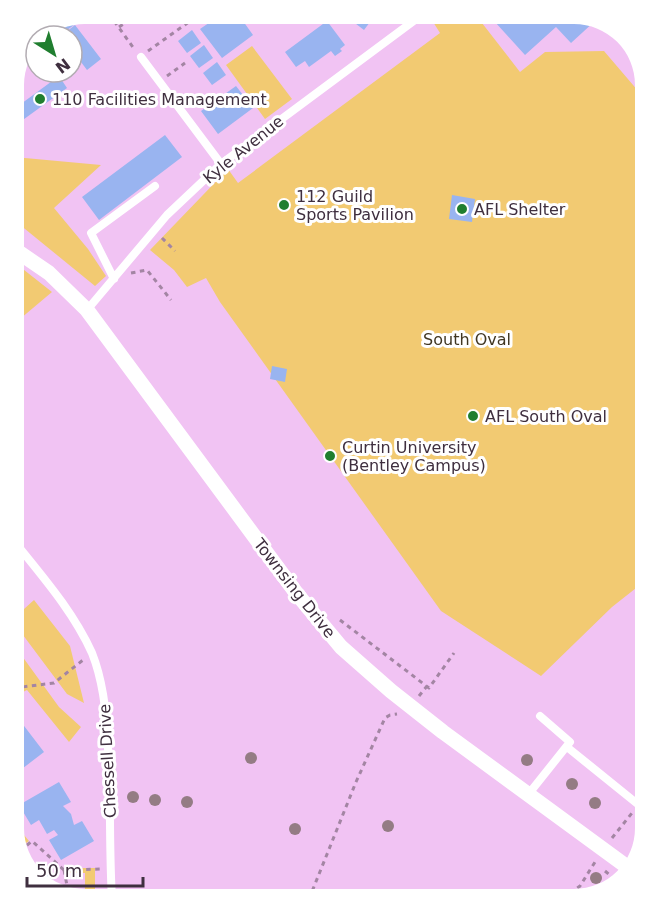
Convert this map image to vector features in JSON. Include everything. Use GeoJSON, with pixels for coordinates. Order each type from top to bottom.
{"type":"FeatureCollection","features":[{"type":"Feature","properties":{"kind":"street","name":"Townsing Drive"},"geometry":{"type":"LineString","coordinates":[[24,257],[49,273],[87,310],[291,585],[341,647],[405,703],[622,864]]}},
{"type":"Feature","properties":{"kind":"lane","name":"Kyle Avenue"},"geometry":{"type":"LineString","coordinates":[[87,310],[167,215],[221,164],[408,24]]}},
{"type":"Feature","properties":{"kind":"lane"},"geometry":{"type":"LineString","coordinates":[[141,57],[221,164]]}},
{"type":"Feature","properties":{"kind":"lane"},"geometry":{"type":"LineString","coordinates":[[114,279],[91,233],[155,186]]}},
{"type":"Feature","properties":{"kind":"lane","name":"Chessell Drive"},"geometry":{"type":"LineString","coordinates":[[24,553],[48,582],[83,634],[97,669],[107,724],[112,889]]}},
{"type":"Feature","properties":{"kind":"lane"},"geometry":{"type":"LineString","coordinates":[[528,796],[570,742],[540,716]]}},
{"type":"Feature","properties":{"kind":"lane"},"geometry":{"type":"LineString","coordinates":[[567,747],[635,802]]}},
{"type":"Feature","properties":{"kind":"path"},"geometry":{"type":"LineString","coordinates":[[117,24],[141,57],[186,24]]}},
{"type":"Feature","properties":{"kind":"path"},"geometry":{"type":"LineString","coordinates":[[119,27],[123,24]]}},
{"type":"Feature","properties":{"kind":"path"},"geometry":{"type":"LineString","coordinates":[[160,82],[185,63]]}},
{"type":"Feature","properties":{"kind":"path"},"geometry":{"type":"LineString","coordinates":[[124,281],[131,274],[147,270],[171,300]]}},
{"type":"Feature","properties":{"kind":"path"},"geometry":{"type":"LineString","coordinates":[[331,614],[427,686]]}},
{"type":"Feature","properties":{"kind":"path"},"geometry":{"type":"LineString","coordinates":[[81,652],[85,670]]}},
{"type":"Feature","properties":{"kind":"path"},"geometry":{"type":"LineString","coordinates":[[416,700],[427,686],[429,687],[454,653]]}},
{"type":"Feature","properties":{"kind":"path"},"geometry":{"type":"LineString","coordinates":[[24,687],[54,683],[83,660]]}},
{"type":"Feature","properties":{"kind":"path"},"geometry":{"type":"LineString","coordinates":[[313,889],[356,782],[385,718],[395,714],[403,717]]}},
{"type":"Feature","properties":{"kind":"path"},"geometry":{"type":"LineString","coordinates":[[609,842],[633,812]]}},
{"type":"Feature","properties":{"kind":"path"},"geometry":{"type":"LineString","coordinates":[[26,845],[32,841],[64,870],[67,886]]}},
{"type":"Feature","properties":{"kind":"path"},"geometry":{"type":"LineString","coordinates":[[577,889],[597,860],[612,875]]}},
{"type":"Feature","properties":{"kind":"path"},"geometry":{"type":"LineString","coordinates":[[64,870],[101,869],[101,879]]}},
{"type":"Feature","properties":{"kind":"shaded area","name":"Curtin University (Bentley Campus)"},"geometry":{"type":"Polygon","coordinates":[[[85,24],[578,24],[594,27],[608,34],[627,55],[633,69],[635,85],[635,828],[633,844],[622,865],[604,881],[590,887],[574,889],[81,889],[55,881],[42,871],[32,858],[26,844],[24,828],[24,84],[84,84],[85,24]]]}},
{"type":"Feature","properties":{"kind":"green space","name":"South Oval"},"geometry":{"type":"Polygon","coordinates":[[[434,24],[483,24],[520,72],[545,52],[604,51],[635,87],[635,589],[612,607],[541,676],[441,611],[220,302],[206,278],[187,287],[174,270],[150,250],[228,169],[238,183],[440,33],[434,24]]]}},
{"type":"Feature","properties":{"kind":"green space"},"geometry":{"type":"Polygon","coordinates":[[[252,46],[292,99],[265,119],[226,65],[252,46]]]}},
{"type":"Feature","properties":{"kind":"green space"},"geometry":{"type":"Polygon","coordinates":[[[24,158],[101,165],[54,208],[88,249],[106,276],[95,286],[24,228],[24,158]]]}},
{"type":"Feature","properties":{"kind":"green space"},"geometry":{"type":"Polygon","coordinates":[[[24,270],[52,292],[24,316],[24,270]]]}},
{"type":"Feature","properties":{"kind":"green space"},"geometry":{"type":"Polygon","coordinates":[[[34,600],[70,646],[84,703],[67,694],[24,636],[24,609],[34,600]]]}},
{"type":"Feature","properties":{"kind":"green space"},"geometry":{"type":"Polygon","coordinates":[[[24,659],[59,707],[81,727],[69,742],[27,690],[24,692],[24,659]]]}},
{"type":"Feature","properties":{"kind":"green space"},"geometry":{"type":"Polygon","coordinates":[[[68,868],[95,868],[95,889],[85,889],[85,873],[68,873],[68,868]]]}},
{"type":"Feature","properties":{"kind":"building"},"geometry":{"type":"Polygon","coordinates":[[[207,24],[245,24],[253,35],[222,58],[200,29],[207,24]]]}},
{"type":"Feature","properties":{"kind":"building"},"geometry":{"type":"Polygon","coordinates":[[[323,24],[329,24],[345,45],[340,49],[342,51],[335,56],[331,51],[309,67],[305,61],[296,67],[285,52],[323,24]]]}},
{"type":"Feature","properties":{"kind":"building"},"geometry":{"type":"Polygon","coordinates":[[[356,24],[368,24],[364,30],[356,24]]]}},
{"type":"Feature","properties":{"kind":"building"},"geometry":{"type":"Polygon","coordinates":[[[497,24],[590,26],[571,43],[556,27],[525,55],[497,24]]]}},
{"type":"Feature","properties":{"kind":"building"},"geometry":{"type":"Polygon","coordinates":[[[192,30],[201,43],[187,53],[178,41],[192,30]]]}},
{"type":"Feature","properties":{"kind":"building"},"geometry":{"type":"Polygon","coordinates":[[[84,37],[101,59],[87,70],[84,66],[84,37]]]}},
{"type":"Feature","properties":{"kind":"building"},"geometry":{"type":"Polygon","coordinates":[[[204,45],[213,58],[199,68],[190,56],[204,45]]]}},
{"type":"Feature","properties":{"kind":"building"},"geometry":{"type":"Polygon","coordinates":[[[217,62],[226,75],[212,85],[203,73],[217,62]]]}},
{"type":"Feature","properties":{"kind":"building","name":"110 Facilities Management"},"geometry":{"type":"Polygon","coordinates":[[[48,84],[64,84],[67,88],[24,119],[24,102],[48,84]]]}},
{"type":"Feature","properties":{"kind":"building"},"geometry":{"type":"Polygon","coordinates":[[[236,86],[253,108],[218,134],[201,111],[236,86]]]}},
{"type":"Feature","properties":{"kind":"building"},"geometry":{"type":"Polygon","coordinates":[[[165,135],[182,157],[99,220],[82,197],[165,135]]]}},
{"type":"Feature","properties":{"kind":"building","name":"AFL Shelter"},"geometry":{"type":"Polygon","coordinates":[[[452,195],[475,199],[472,222],[449,219],[452,195]]]}},
{"type":"Feature","properties":{"kind":"building"},"geometry":{"type":"Polygon","coordinates":[[[272,366],[287,369],[285,382],[270,379],[272,366]]]}},
{"type":"Feature","properties":{"kind":"building"},"geometry":{"type":"Polygon","coordinates":[[[24,726],[44,752],[24,767],[24,726]]]}},
{"type":"Feature","properties":{"kind":"building"},"geometry":{"type":"Polygon","coordinates":[[[59,782],[71,802],[63,806],[71,814],[74,825],[82,821],[94,841],[61,860],[49,840],[58,835],[54,830],[47,834],[39,820],[31,825],[24,813],[24,802],[59,782]]]}},
{"type":"Feature","properties":{"kind":"building"},"geometry":{"type":"Polygon","coordinates":[[[40,864],[51,878],[42,871],[38,866],[40,864]]]}},
{"type":"Feature","properties":{"kind":"place","name":"110 Facilities Management"},"geometry":{"type":"Point","coordinates":[40,99]}},
{"type":"Feature","properties":{"kind":"place","name":"112 Guild Sports Pavilion"},"geometry":{"type":"Point","coordinates":[284,205]}},
{"type":"Feature","properties":{"kind":"place","name":"AFL Shelter"},"geometry":{"type":"Point","coordinates":[462,209]}},
{"type":"Feature","properties":{"kind":"place","name":"AFL South Oval"},"geometry":{"type":"Point","coordinates":[473,416]}},
{"type":"Feature","properties":{"kind":"place","name":"Curtin University (Bentley Campus)"},"geometry":{"type":"Point","coordinates":[330,456]}}]}
